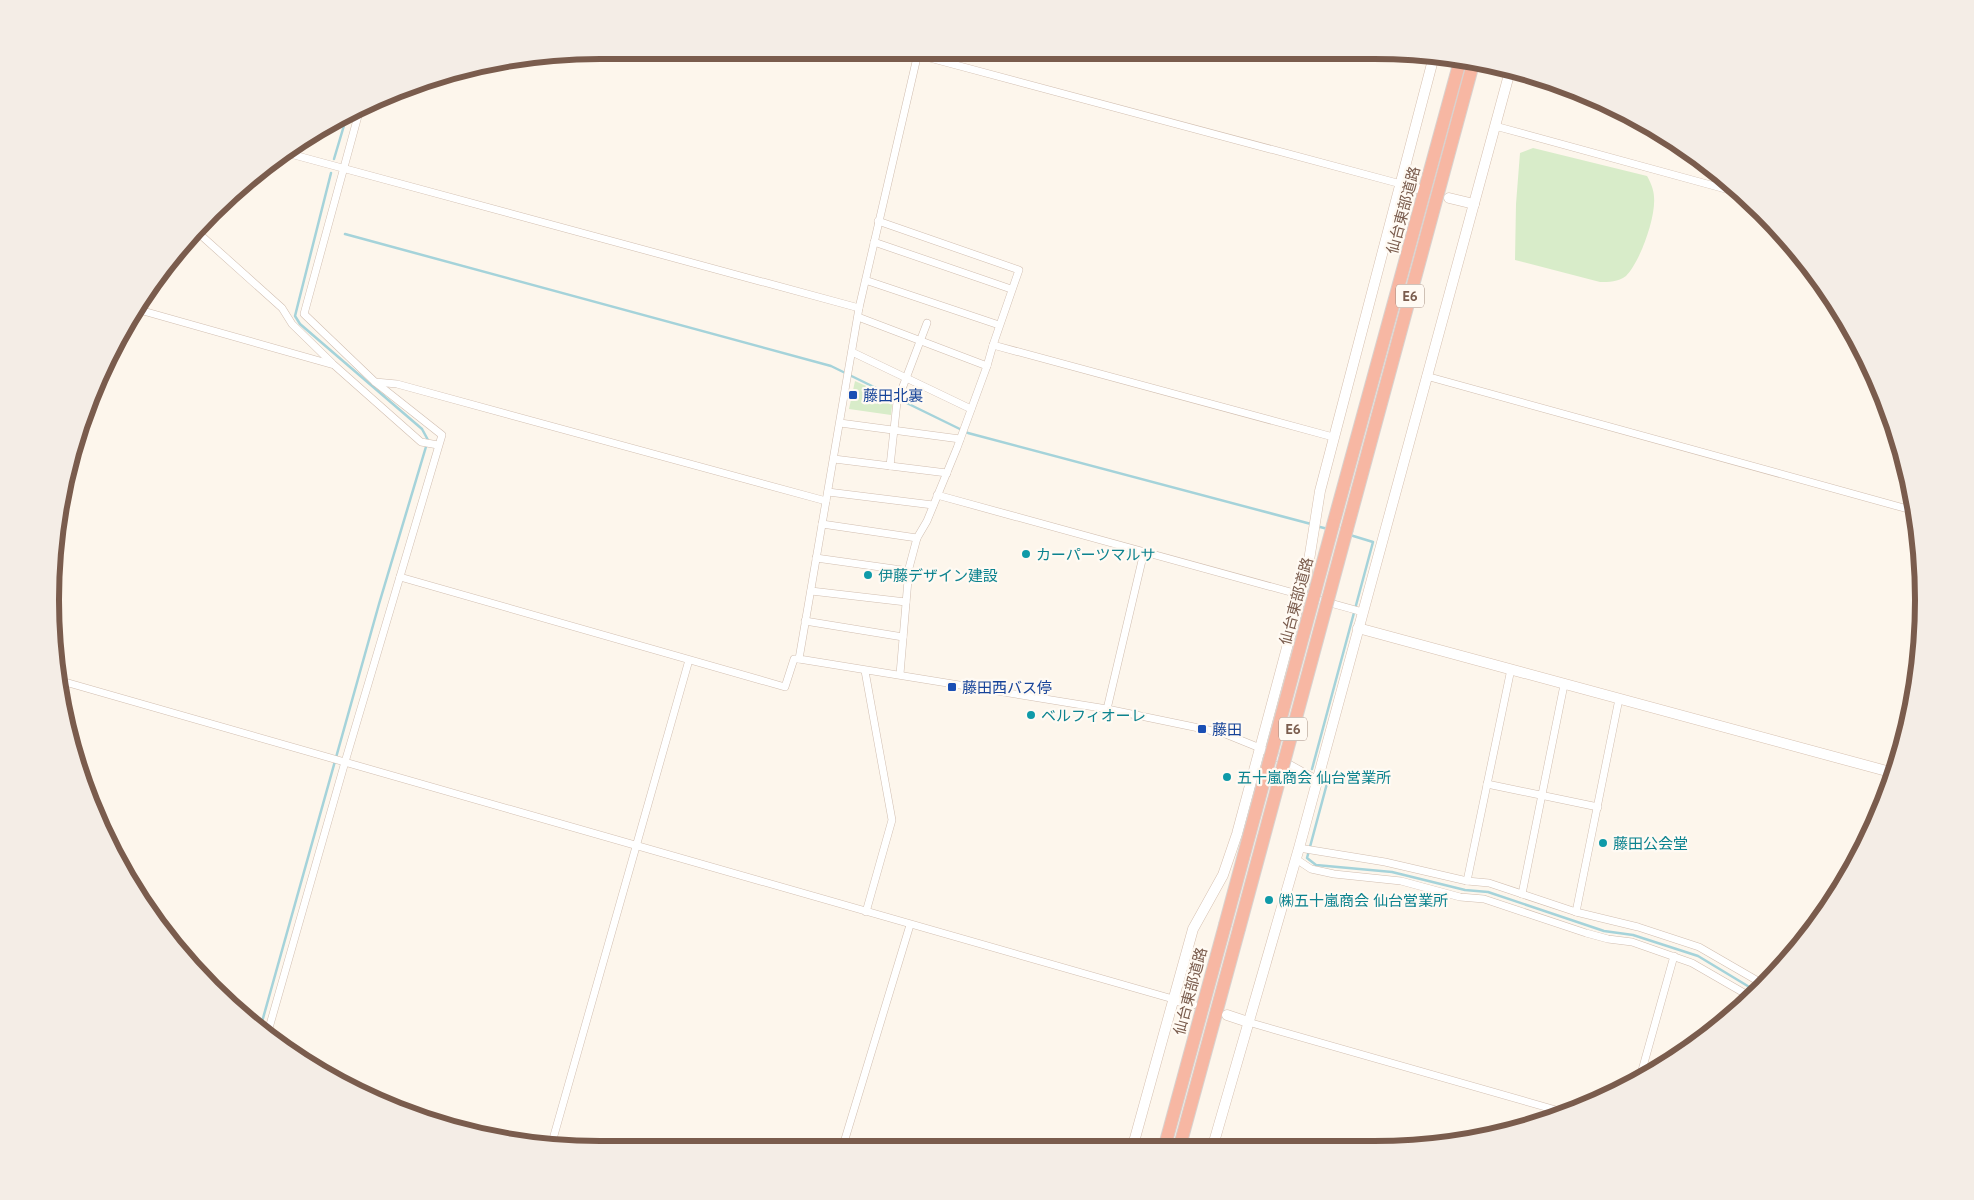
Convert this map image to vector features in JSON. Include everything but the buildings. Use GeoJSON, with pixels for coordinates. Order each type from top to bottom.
{"type":"FeatureCollection","features":[{"type":"Feature","properties":{"kind":"highway","name":"仙台東部道路"},"geometry":{"type":"LineString","coordinates":[[1166,1141],[1459,65]]}},
{"type":"Feature","properties":{"kind":"highway","name":"仙台東部道路"},"geometry":{"type":"LineString","coordinates":[[1181,1141],[1472,68]]}},
{"type":"Feature","properties":{"kind":"street"},"geometry":{"type":"LineString","coordinates":[[799,659],[858,317],[868,281],[878,221],[915,59]]}},
{"type":"Feature","properties":{"kind":"street"},"geometry":{"type":"LineString","coordinates":[[935,59],[1416,188]]}},
{"type":"Feature","properties":{"kind":"street"},"geometry":{"type":"LineString","coordinates":[[1134,1141],[1193,929],[1223,875],[1237,834],[1307,573],[1314,527],[1333,437],[1432,62]]}},
{"type":"Feature","properties":{"kind":"street"},"geometry":{"type":"LineString","coordinates":[[1214,1141],[1296,859],[1301,849],[1316,779],[1358,628],[1357,611],[1426,376],[1509,76]]}},
{"type":"Feature","properties":{"kind":"street"},"geometry":{"type":"LineString","coordinates":[[269,1027],[343,762],[400,577],[436,445],[442,435],[375,382],[304,314],[358,117]]}},
{"type":"Feature","properties":{"kind":"street"},"geometry":{"type":"LineString","coordinates":[[1495,126],[1726,189]]}},
{"type":"Feature","properties":{"kind":"street"},"geometry":{"type":"LineString","coordinates":[[293,155],[860,308]]}},
{"type":"Feature","properties":{"kind":"street"},"geometry":{"type":"LineString","coordinates":[[1449,198],[1474,204]]}},
{"type":"Feature","properties":{"kind":"street"},"geometry":{"type":"LineString","coordinates":[[878,221],[1019,270],[1011,289],[987,366],[947,473],[927,521],[917,538],[908,571],[900,674]]}},
{"type":"Feature","properties":{"kind":"street"},"geometry":{"type":"LineString","coordinates":[[200,235],[282,308],[292,324],[334,364],[423,443],[436,445]]}},
{"type":"Feature","properties":{"kind":"street"},"geometry":{"type":"LineString","coordinates":[[874,242],[1011,289]]}},
{"type":"Feature","properties":{"kind":"street"},"geometry":{"type":"LineString","coordinates":[[868,281],[1000,324]]}},
{"type":"Feature","properties":{"kind":"street"},"geometry":{"type":"LineString","coordinates":[[143,311],[334,364]]}},
{"type":"Feature","properties":{"kind":"street"},"geometry":{"type":"LineString","coordinates":[[858,317],[987,366]]}},
{"type":"Feature","properties":{"kind":"street"},"geometry":{"type":"LineString","coordinates":[[890,466],[897,402],[927,323]]}},
{"type":"Feature","properties":{"kind":"street"},"geometry":{"type":"LineString","coordinates":[[993,345],[1333,437]]}},
{"type":"Feature","properties":{"kind":"street"},"geometry":{"type":"LineString","coordinates":[[852,352],[971,409]]}},
{"type":"Feature","properties":{"kind":"street"},"geometry":{"type":"LineString","coordinates":[[1426,376],[1908,509]]}},
{"type":"Feature","properties":{"kind":"street"},"geometry":{"type":"LineString","coordinates":[[375,382],[397,384],[826,501]]}},
{"type":"Feature","properties":{"kind":"street"},"geometry":{"type":"LineString","coordinates":[[840,423],[894,432],[962,432]]}},
{"type":"Feature","properties":{"kind":"street"},"geometry":{"type":"LineString","coordinates":[[834,459],[947,473]]}},
{"type":"Feature","properties":{"kind":"street"},"geometry":{"type":"LineString","coordinates":[[828,492],[933,505]]}},
{"type":"Feature","properties":{"kind":"street"},"geometry":{"type":"LineString","coordinates":[[937,495],[1357,611]]}},
{"type":"Feature","properties":{"kind":"street"},"geometry":{"type":"LineString","coordinates":[[822,524],[917,538]]}},
{"type":"Feature","properties":{"kind":"street"},"geometry":{"type":"LineString","coordinates":[[1107,709],[1144,552]]}},
{"type":"Feature","properties":{"kind":"street"},"geometry":{"type":"LineString","coordinates":[[816,558],[908,571]]}},
{"type":"Feature","properties":{"kind":"street"},"geometry":{"type":"LineString","coordinates":[[400,577],[785,687],[794,659],[799,659],[1107,709],[1223,733],[1260,748],[1316,779]]}},
{"type":"Feature","properties":{"kind":"street"},"geometry":{"type":"LineString","coordinates":[[811,591],[906,602]]}},
{"type":"Feature","properties":{"kind":"street"},"geometry":{"type":"LineString","coordinates":[[805,622],[903,637]]}},
{"type":"Feature","properties":{"kind":"street"},"geometry":{"type":"LineString","coordinates":[[1358,628],[1888,771]]}},
{"type":"Feature","properties":{"kind":"street"},"geometry":{"type":"LineString","coordinates":[[553,1139],[689,660]]}},
{"type":"Feature","properties":{"kind":"street"},"geometry":{"type":"LineString","coordinates":[[1467,881],[1511,669]]}},
{"type":"Feature","properties":{"kind":"street"},"geometry":{"type":"LineString","coordinates":[[865,670],[892,820],[866,912]]}},
{"type":"Feature","properties":{"kind":"street"},"geometry":{"type":"LineString","coordinates":[[65,682],[910,925],[1192,1004]]}},
{"type":"Feature","properties":{"kind":"street"},"geometry":{"type":"LineString","coordinates":[[1522,894],[1564,685]]}},
{"type":"Feature","properties":{"kind":"street"},"geometry":{"type":"LineString","coordinates":[[1576,912],[1619,699]]}},
{"type":"Feature","properties":{"kind":"street"},"geometry":{"type":"LineString","coordinates":[[1487,784],[1598,806]]}},
{"type":"Feature","properties":{"kind":"street"},"geometry":{"type":"LineString","coordinates":[[1301,849],[1316,853],[1385,862],[1467,881],[1489,883],[1576,912],[1638,927],[1699,947],[1758,981]]}},
{"type":"Feature","properties":{"kind":"street"},"geometry":{"type":"LineString","coordinates":[[1296,859],[1311,869],[1334,874],[1401,881],[1460,897],[1484,899],[1586,933],[1608,939],[1632,942],[1692,963],[1745,994]]}},
{"type":"Feature","properties":{"kind":"street"},"geometry":{"type":"LineString","coordinates":[[844,1141],[910,925]]}},
{"type":"Feature","properties":{"kind":"street"},"geometry":{"type":"LineString","coordinates":[[1641,1071],[1674,956]]}},
{"type":"Feature","properties":{"kind":"street"},"geometry":{"type":"LineString","coordinates":[[1227,1015],[1556,1110]]}},
{"type":"Feature","properties":{"kind":"green space"},"geometry":{"type":"Polygon","coordinates":[[[1533,148],[1647,176],[1654,194],[1650,227],[1637,261],[1626,276],[1617,281],[1600,282],[1515,260],[1516,204],[1520,153],[1533,148]]]}},
{"type":"Feature","properties":{"kind":"green space"},"geometry":{"type":"Polygon","coordinates":[[[855,381],[893,398],[891,415],[849,409],[855,381]]]}},
{"type":"Feature","properties":{"kind":"waterway"},"geometry":{"type":"LineString","coordinates":[[334,159],[345,123]]}},
{"type":"Feature","properties":{"kind":"waterway"},"geometry":{"type":"LineString","coordinates":[[262,1022],[379,604],[428,440],[422,429],[300,324],[295,316],[331,173]]}},
{"type":"Feature","properties":{"kind":"waterway"},"geometry":{"type":"LineString","coordinates":[[345,234],[831,366],[968,433],[1311,524]]}},
{"type":"Feature","properties":{"kind":"waterway"},"geometry":{"type":"LineString","coordinates":[[1316,526],[1328,529]]}},
{"type":"Feature","properties":{"kind":"waterway"},"geometry":{"type":"LineString","coordinates":[[1312,769],[1373,542],[1350,535]]}},
{"type":"Feature","properties":{"kind":"waterway"},"geometry":{"type":"LineString","coordinates":[[1324,774],[1329,776],[1307,858],[1316,865],[1392,872],[1465,890],[1488,892],[1604,931],[1633,935],[1698,956],[1751,988]]}},
{"type":"Feature","properties":{"kind":"place","name":"藤田北裏"},"geometry":{"type":"Point","coordinates":[853,395]}},
{"type":"Feature","properties":{"kind":"place","name":"カーパーツマルサ"},"geometry":{"type":"Point","coordinates":[1026,554]}},
{"type":"Feature","properties":{"kind":"place","name":"伊藤デザイン建設"},"geometry":{"type":"Point","coordinates":[868,575]}},
{"type":"Feature","properties":{"kind":"place","name":"藤田西バス停"},"geometry":{"type":"Point","coordinates":[952,687]}},
{"type":"Feature","properties":{"kind":"place","name":"ベルフィオーレ"},"geometry":{"type":"Point","coordinates":[1031,715]}},
{"type":"Feature","properties":{"kind":"place","name":"藤田"},"geometry":{"type":"Point","coordinates":[1202,729]}},
{"type":"Feature","properties":{"kind":"place","name":"五十嵐商会 仙台営業所"},"geometry":{"type":"Point","coordinates":[1227,777]}},
{"type":"Feature","properties":{"kind":"place","name":"藤田公会堂"},"geometry":{"type":"Point","coordinates":[1603,843]}},
{"type":"Feature","properties":{"kind":"place","name":"㈱五十嵐商会 仙台営業所"},"geometry":{"type":"Point","coordinates":[1269,900]}}]}
